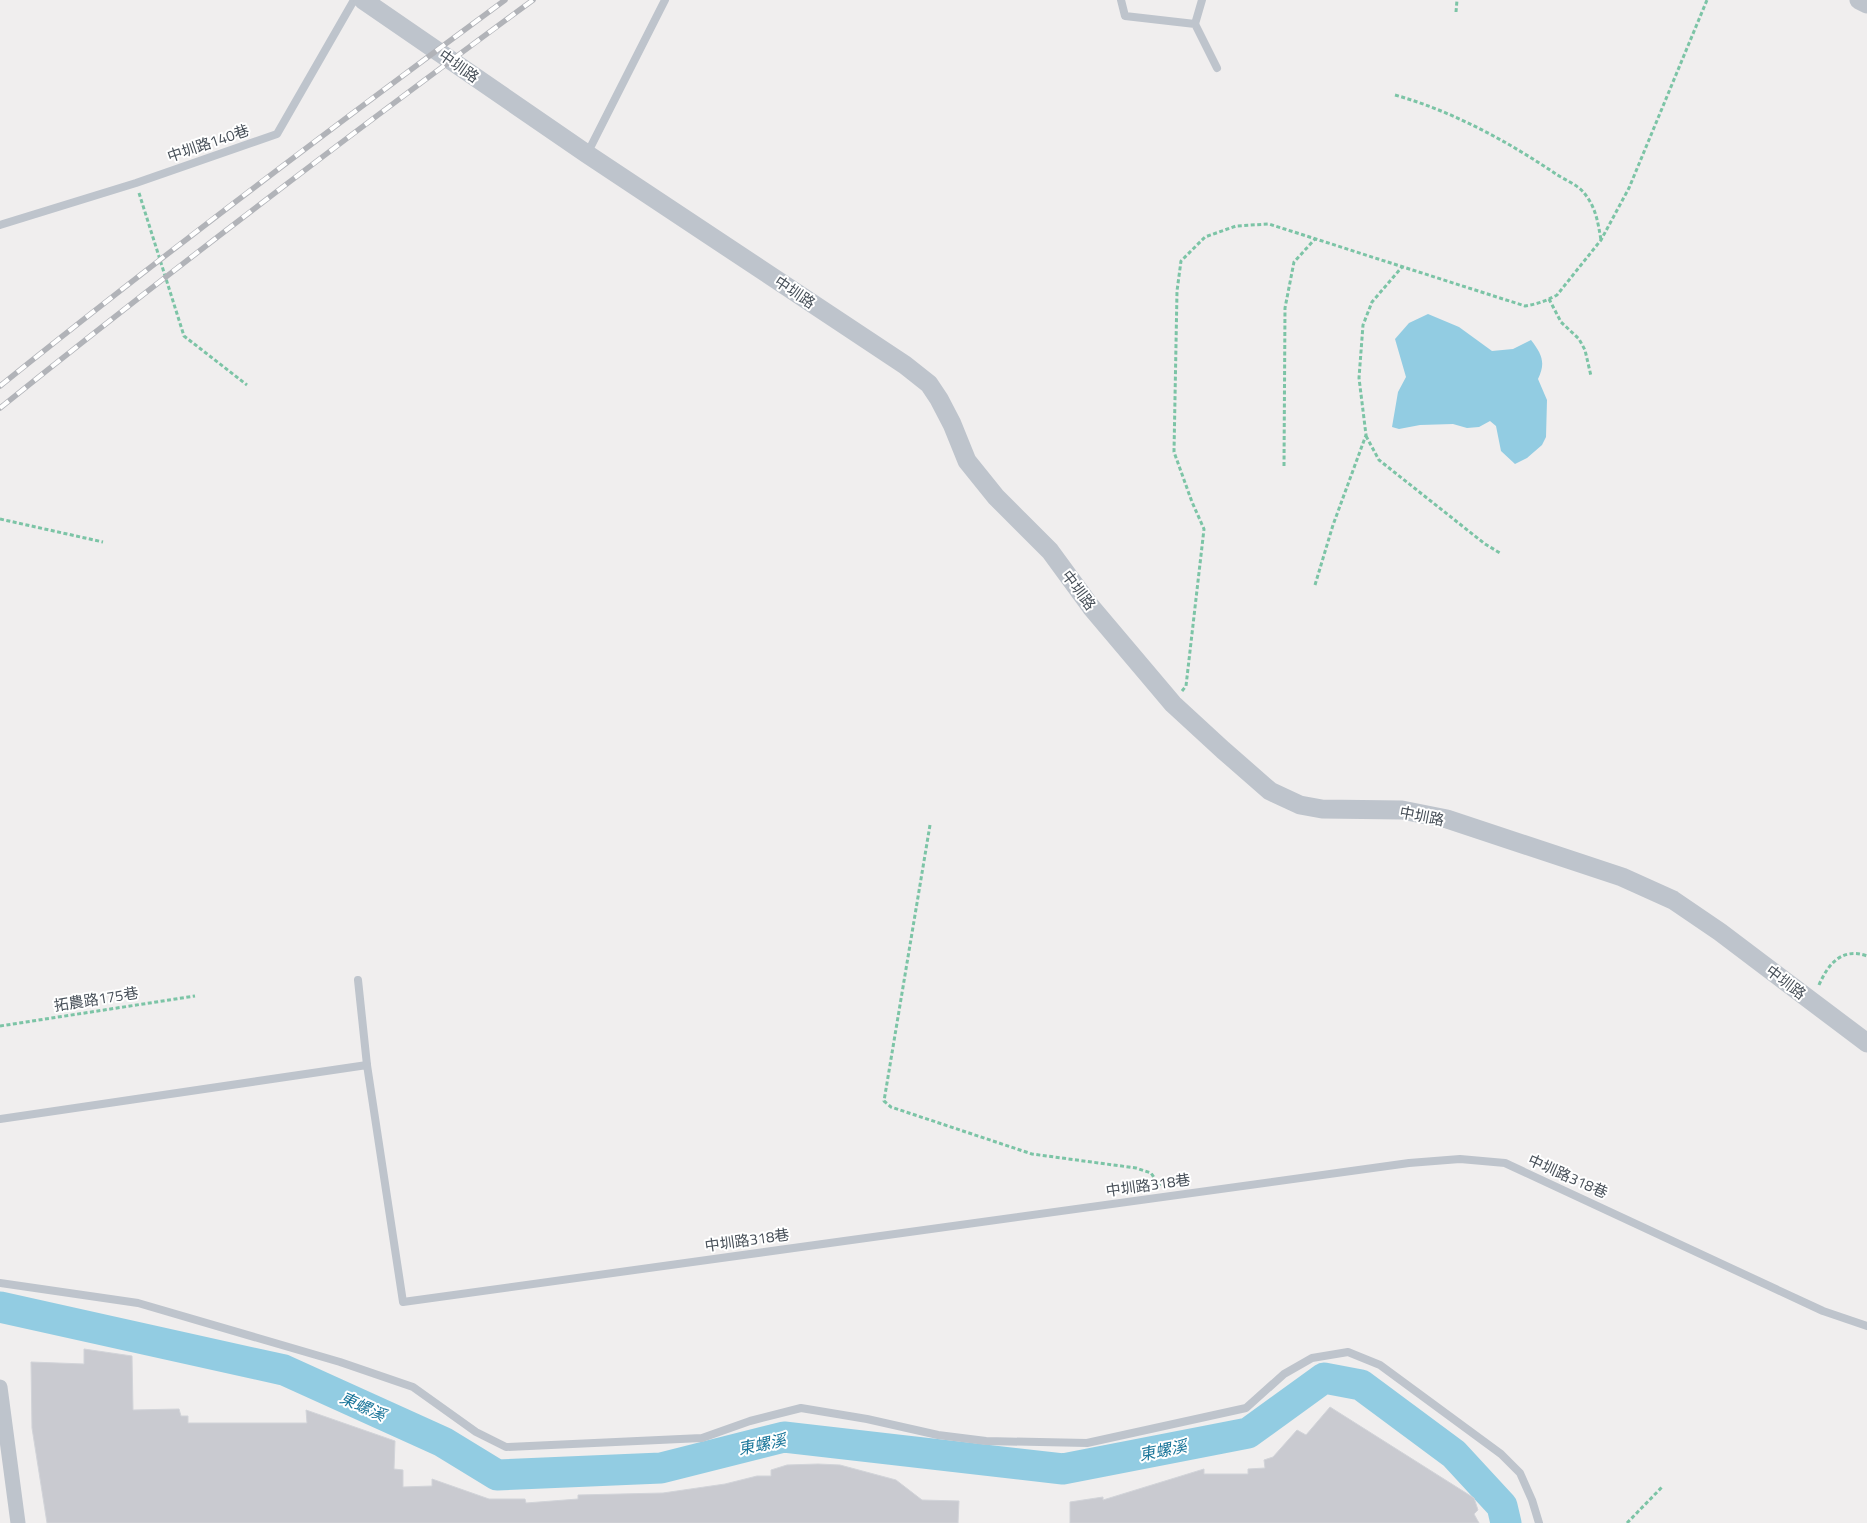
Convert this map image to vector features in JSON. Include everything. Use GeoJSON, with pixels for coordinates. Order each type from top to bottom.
{"type":"FeatureCollection","features":[{"type":"Feature","properties":{"kind":"street","name":"中圳路"},"geometry":{"type":"LineString","coordinates":[[363,0],[587,154],[897,360],[929,384],[952,424],[967,461],[996,496],[1050,551],[1092,607],[1172,704],[1270,791],[1300,805],[1322,809],[1402,810],[1447,819],[1622,877],[1673,900],[1720,932],[1867,1043]]}},
{"type":"Feature","properties":{"kind":"street"},"geometry":{"type":"LineString","coordinates":[[1859,0],[1867,4]]}},
{"type":"Feature","properties":{"kind":"street"},"geometry":{"type":"LineString","coordinates":[[0,1387],[18,1523]]}},
{"type":"Feature","properties":{"kind":"lane","name":"中圳路140巷"},"geometry":{"type":"LineString","coordinates":[[0,225],[136,183],[277,134],[354,0]]}},
{"type":"Feature","properties":{"kind":"lane"},"geometry":{"type":"LineString","coordinates":[[587,154],[665,0]]}},
{"type":"Feature","properties":{"kind":"lane"},"geometry":{"type":"LineString","coordinates":[[1121,0],[1125,16],[1195,24]]}},
{"type":"Feature","properties":{"kind":"lane"},"geometry":{"type":"LineString","coordinates":[[1202,0],[1195,24],[1217,68]]}},
{"type":"Feature","properties":{"kind":"lane"},"geometry":{"type":"LineString","coordinates":[[0,1119],[367,1065],[358,980]]}},
{"type":"Feature","properties":{"kind":"lane","name":"中圳路318巷"},"geometry":{"type":"LineString","coordinates":[[367,1065],[403,1302],[1409,1163],[1460,1159],[1505,1163],[1823,1311],[1867,1326]]}},
{"type":"Feature","properties":{"kind":"lane"},"geometry":{"type":"LineString","coordinates":[[0,1282],[138,1303],[340,1362],[413,1387],[476,1432],[506,1447],[702,1438],[750,1421],[801,1408],[867,1418],[938,1435],[986,1441],[1087,1443],[1246,1408],[1284,1374],[1312,1358],[1348,1352],[1380,1365],[1501,1454],[1520,1473],[1532,1500],[1539,1523]]}},
{"type":"Feature","properties":{"kind":"path"},"geometry":{"type":"LineString","coordinates":[[1456,12],[1457,0]]}},
{"type":"Feature","properties":{"kind":"path"},"geometry":{"type":"LineString","coordinates":[[1172,704],[1186,686],[1204,529],[1174,452],[1177,291],[1181,261],[1205,237],[1236,226],[1269,224],[1525,306],[1540,304],[1549,300],[1557,296],[1601,240],[1629,188],[1707,0]]}},
{"type":"Feature","properties":{"kind":"path"},"geometry":{"type":"LineString","coordinates":[[1395,95],[1447,112],[1538,162],[1583,192],[1592,204],[1598,220],[1601,240]]}},
{"type":"Feature","properties":{"kind":"path"},"geometry":{"type":"LineString","coordinates":[[136,183],[184,336],[247,385]]}},
{"type":"Feature","properties":{"kind":"path"},"geometry":{"type":"LineString","coordinates":[[1284,466],[1285,308],[1294,262],[1315,239]]}},
{"type":"Feature","properties":{"kind":"path"},"geometry":{"type":"LineString","coordinates":[[1402,267],[1372,302],[1363,325],[1359,378],[1366,435],[1379,460],[1485,544],[1500,553]]}},
{"type":"Feature","properties":{"kind":"path"},"geometry":{"type":"LineString","coordinates":[[1549,300],[1561,322],[1580,339],[1585,350],[1591,376]]}},
{"type":"Feature","properties":{"kind":"path"},"geometry":{"type":"LineString","coordinates":[[1315,585],[1333,525],[1366,435]]}},
{"type":"Feature","properties":{"kind":"path"},"geometry":{"type":"LineString","coordinates":[[0,519],[103,542]]}},
{"type":"Feature","properties":{"kind":"path"},"geometry":{"type":"LineString","coordinates":[[930,825],[884,1101],[891,1107],[1032,1154],[1136,1168],[1151,1173],[1167,1196]]}},
{"type":"Feature","properties":{"kind":"path"},"geometry":{"type":"LineString","coordinates":[[1812,1002],[1826,969],[1836,960],[1846,954],[1856,952],[1867,956]]}},
{"type":"Feature","properties":{"kind":"path","name":"拓農路175巷"},"geometry":{"type":"LineString","coordinates":[[0,1026],[195,996]]}},
{"type":"Feature","properties":{"kind":"path"},"geometry":{"type":"LineString","coordinates":[[1627,1523],[1663,1486]]}},
{"type":"Feature","properties":{"kind":"water"},"geometry":{"type":"Polygon","coordinates":[[[1428,314],[1459,327],[1492,351],[1513,349],[1531,340],[1535,345],[1542,359],[1542,368],[1538,379],[1547,400],[1546,437],[1542,445],[1527,458],[1515,464],[1501,451],[1496,426],[1490,421],[1479,427],[1467,428],[1453,424],[1420,425],[1399,429],[1392,427],[1398,392],[1406,377],[1395,339],[1409,323],[1428,314]]]}},
{"type":"Feature","properties":{"kind":"building"},"geometry":{"type":"Polygon","coordinates":[[[84,1349],[132,1356],[133,1410],[179,1409],[181,1416],[188,1416],[188,1423],[307,1423],[306,1410],[395,1441],[394,1469],[403,1470],[403,1487],[432,1486],[432,1479],[489,1499],[525,1499],[526,1503],[578,1499],[578,1495],[663,1493],[725,1484],[757,1476],[771,1476],[771,1470],[787,1465],[840,1465],[896,1480],[922,1500],[959,1501],[958,1523],[47,1523],[32,1428],[31,1362],[84,1364],[84,1349]]]}},
{"type":"Feature","properties":{"kind":"building"},"geometry":{"type":"Polygon","coordinates":[[[1330,1407],[1474,1498],[1478,1510],[1474,1514],[1479,1523],[1070,1523],[1070,1502],[1103,1497],[1103,1500],[1204,1469],[1204,1474],[1248,1474],[1248,1469],[1265,1468],[1264,1460],[1273,1457],[1297,1430],[1306,1435],[1330,1407]]]}},
{"type":"Feature","properties":{"kind":"waterway","name":"東螺溪"},"geometry":{"type":"LineString","coordinates":[[0,1307],[284,1370],[443,1442],[497,1475],[661,1468],[784,1437],[1063,1469],[1248,1433],[1324,1378],[1361,1385],[1454,1454],[1502,1506],[1506,1523]]}},
{"type":"Feature","properties":{"kind":"railway"},"geometry":{"type":"LineString","coordinates":[[0,386],[250,190],[505,0]]}},
{"type":"Feature","properties":{"kind":"railway"},"geometry":{"type":"LineString","coordinates":[[0,408],[264,201],[533,0]]}}]}
